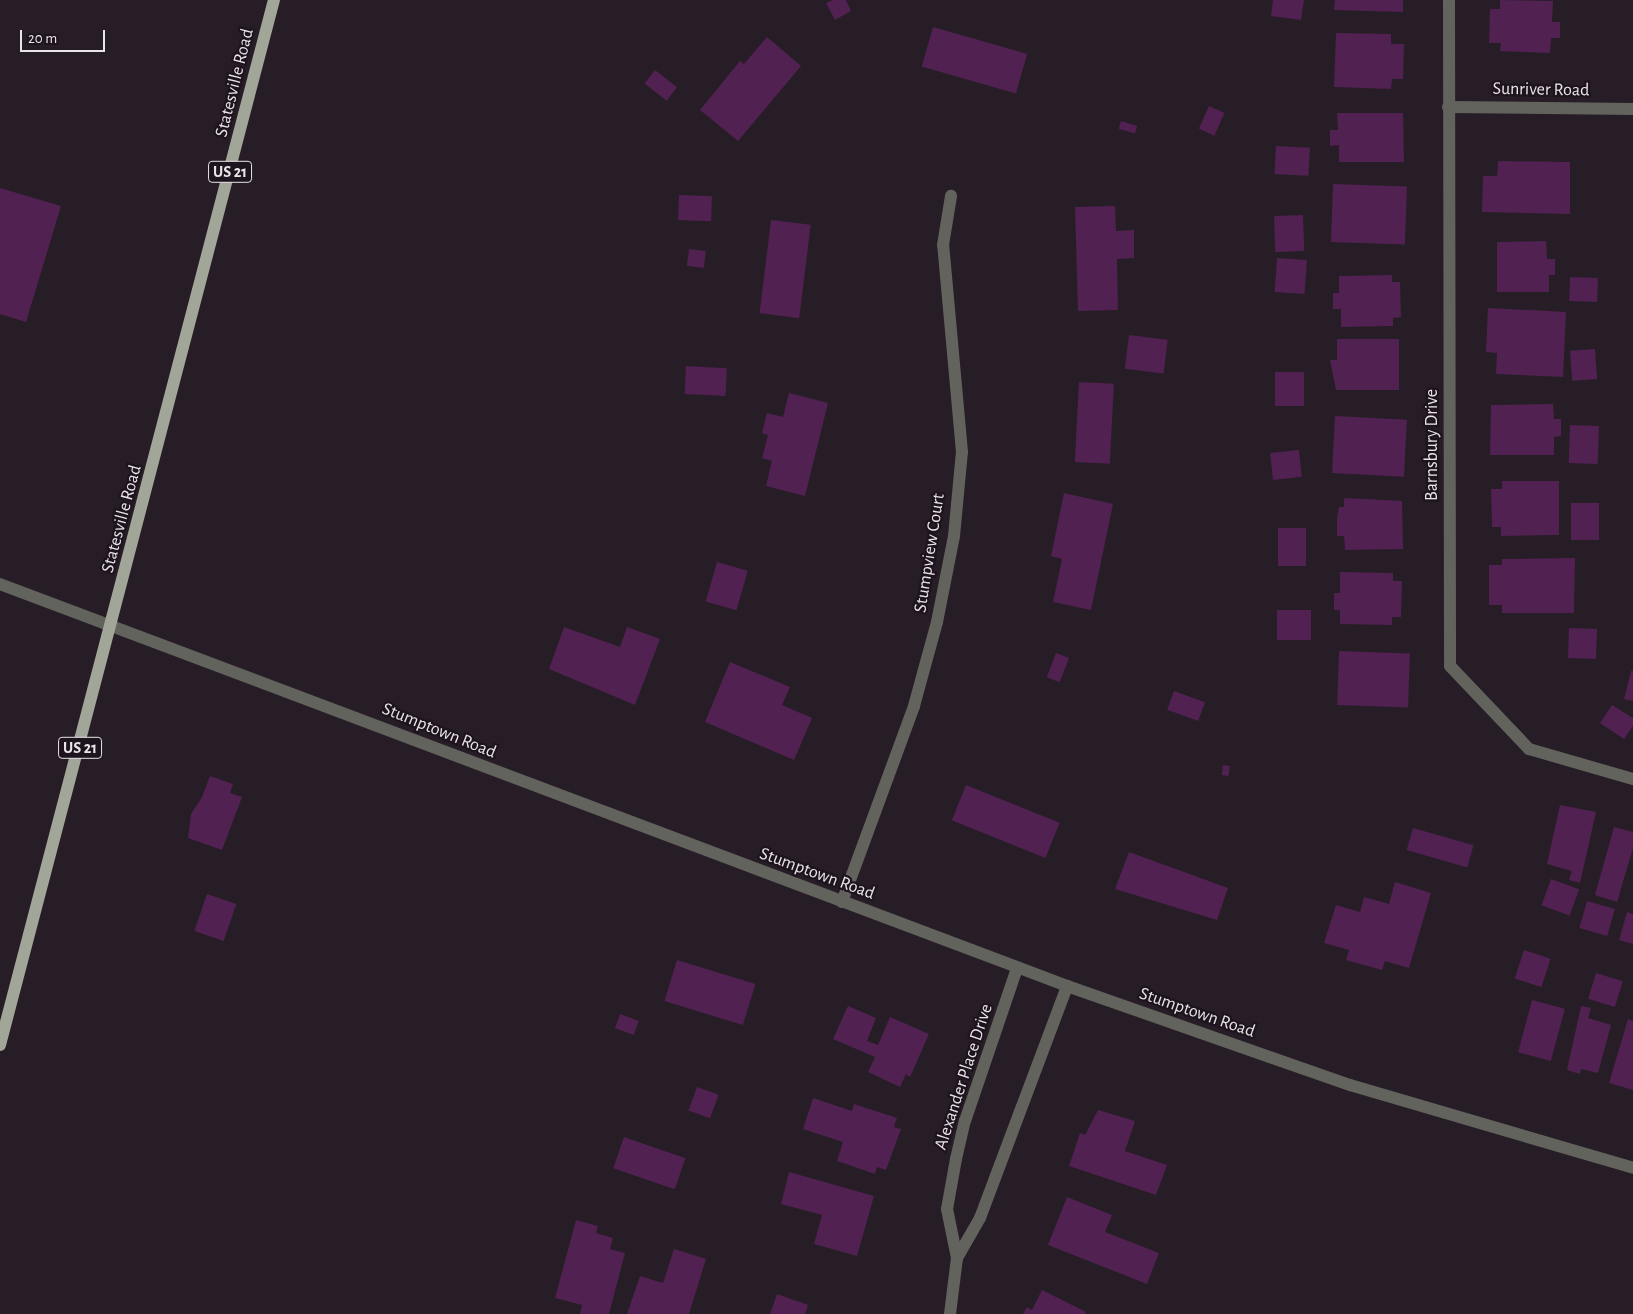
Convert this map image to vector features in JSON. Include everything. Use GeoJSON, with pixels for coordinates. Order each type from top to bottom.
{"type":"FeatureCollection","features":[{"type":"Feature","properties":{"kind":"main road","name":"Statesville Road"},"geometry":{"type":"LineString","coordinates":[[0,1045],[112,626],[274,0]]}},
{"type":"Feature","properties":{"kind":"street","name":"Barnsbury Drive"},"geometry":{"type":"LineString","coordinates":[[1449,0],[1450,666],[1529,749],[1633,779]]}},
{"type":"Feature","properties":{"kind":"street","name":"Sunriver Road"},"geometry":{"type":"LineString","coordinates":[[1448,107],[1633,109]]}},
{"type":"Feature","properties":{"kind":"street","name":"Stumpview Court"},"geometry":{"type":"LineString","coordinates":[[842,902],[914,706],[937,622],[954,536],[962,452],[944,245],[951,196]]}},
{"type":"Feature","properties":{"kind":"street","name":"Stumptown Road"},"geometry":{"type":"LineString","coordinates":[[0,584],[1067,986],[1350,1085],[1633,1168]]}},
{"type":"Feature","properties":{"kind":"street","name":"Alexander Place Drive"},"geometry":{"type":"LineString","coordinates":[[950,1314],[957,1258],[948,1209],[956,1159],[965,1121],[1017,968]]}},
{"type":"Feature","properties":{"kind":"street","name":"Alexander Place Drive"},"geometry":{"type":"LineString","coordinates":[[957,1258],[980,1218],[1067,986]]}},
{"type":"Feature","properties":{"kind":"building"},"geometry":{"type":"Polygon","coordinates":[[[833,0],[846,0],[851,11],[835,20],[826,3],[833,0]]]}},
{"type":"Feature","properties":{"kind":"building"},"geometry":{"type":"Polygon","coordinates":[[[1273,0],[1304,0],[1301,20],[1271,16],[1273,0]]]}},
{"type":"Feature","properties":{"kind":"building"},"geometry":{"type":"Polygon","coordinates":[[[1335,0],[1403,0],[1403,12],[1334,10],[1335,0]]]}},
{"type":"Feature","properties":{"kind":"building"},"geometry":{"type":"Polygon","coordinates":[[[1500,0],[1553,1],[1552,22],[1560,22],[1560,38],[1551,38],[1550,53],[1500,51],[1501,43],[1489,43],[1490,9],[1500,9],[1500,0]]]}},
{"type":"Feature","properties":{"kind":"building"},"geometry":{"type":"Polygon","coordinates":[[[933,27],[1027,54],[1016,93],[922,66],[933,27]]]}},
{"type":"Feature","properties":{"kind":"building"},"geometry":{"type":"Polygon","coordinates":[[[1336,33],[1391,34],[1391,44],[1404,44],[1403,79],[1392,79],[1391,89],[1334,87],[1336,33]]]}},
{"type":"Feature","properties":{"kind":"building"},"geometry":{"type":"Polygon","coordinates":[[[767,37],[801,66],[738,141],[700,110],[740,61],[744,64],[767,37]]]}},
{"type":"Feature","properties":{"kind":"building"},"geometry":{"type":"Polygon","coordinates":[[[655,70],[677,87],[667,101],[645,83],[655,70]]]}},
{"type":"Feature","properties":{"kind":"building"},"geometry":{"type":"Polygon","coordinates":[[[1209,106],[1225,113],[1214,136],[1199,129],[1209,106]]]}},
{"type":"Feature","properties":{"kind":"building"},"geometry":{"type":"Polygon","coordinates":[[[1337,113],[1403,113],[1404,162],[1339,162],[1339,145],[1330,146],[1330,130],[1338,130],[1337,113]]]}},
{"type":"Feature","properties":{"kind":"building"},"geometry":{"type":"Polygon","coordinates":[[[1121,121],[1137,126],[1135,134],[1119,129],[1121,121]]]}},
{"type":"Feature","properties":{"kind":"building"},"geometry":{"type":"Polygon","coordinates":[[[1276,146],[1310,148],[1308,176],[1275,174],[1276,146]]]}},
{"type":"Feature","properties":{"kind":"building"},"geometry":{"type":"Polygon","coordinates":[[[1498,161],[1570,162],[1570,214],[1482,212],[1483,176],[1497,176],[1498,161]]]}},
{"type":"Feature","properties":{"kind":"building"},"geometry":{"type":"Polygon","coordinates":[[[1333,184],[1407,187],[1405,245],[1331,242],[1333,184]]]}},
{"type":"Feature","properties":{"kind":"building"},"geometry":{"type":"Polygon","coordinates":[[[0,188],[61,206],[26,322],[0,314],[0,188]]]}},
{"type":"Feature","properties":{"kind":"building"},"geometry":{"type":"Polygon","coordinates":[[[679,195],[712,196],[711,221],[678,220],[679,195]]]}},
{"type":"Feature","properties":{"kind":"building"},"geometry":{"type":"Polygon","coordinates":[[[1115,206],[1116,231],[1134,230],[1134,258],[1117,259],[1118,310],[1078,311],[1075,207],[1115,206]]]}},
{"type":"Feature","properties":{"kind":"building"},"geometry":{"type":"Polygon","coordinates":[[[1303,215],[1304,251],[1275,252],[1274,216],[1303,215]]]}},
{"type":"Feature","properties":{"kind":"building"},"geometry":{"type":"Polygon","coordinates":[[[771,220],[811,225],[799,318],[760,313],[771,220]]]}},
{"type":"Feature","properties":{"kind":"building"},"geometry":{"type":"Polygon","coordinates":[[[1546,241],[1547,259],[1555,259],[1555,275],[1549,275],[1549,292],[1497,292],[1497,242],[1546,241]]]}},
{"type":"Feature","properties":{"kind":"building"},"geometry":{"type":"Polygon","coordinates":[[[689,249],[706,251],[704,268],[687,266],[689,249]]]}},
{"type":"Feature","properties":{"kind":"building"},"geometry":{"type":"Polygon","coordinates":[[[1277,258],[1307,260],[1305,294],[1275,292],[1277,258]]]}},
{"type":"Feature","properties":{"kind":"building"},"geometry":{"type":"Polygon","coordinates":[[[1392,275],[1392,282],[1400,282],[1401,317],[1393,318],[1393,326],[1341,327],[1341,309],[1333,309],[1333,293],[1339,293],[1339,276],[1392,275]]]}},
{"type":"Feature","properties":{"kind":"building"},"geometry":{"type":"Polygon","coordinates":[[[1570,277],[1598,278],[1597,302],[1569,301],[1570,277]]]}},
{"type":"Feature","properties":{"kind":"building"},"geometry":{"type":"Polygon","coordinates":[[[1488,308],[1566,312],[1563,377],[1496,374],[1497,353],[1486,352],[1488,308]]]}},
{"type":"Feature","properties":{"kind":"building"},"geometry":{"type":"Polygon","coordinates":[[[1129,335],[1168,340],[1164,373],[1125,369],[1129,335]]]}},
{"type":"Feature","properties":{"kind":"building"},"geometry":{"type":"Polygon","coordinates":[[[1337,339],[1399,339],[1399,390],[1336,390],[1330,360],[1337,360],[1337,339]]]}},
{"type":"Feature","properties":{"kind":"building"},"geometry":{"type":"Polygon","coordinates":[[[1595,349],[1597,379],[1572,381],[1570,351],[1595,349]]]}},
{"type":"Feature","properties":{"kind":"building"},"geometry":{"type":"Polygon","coordinates":[[[686,366],[727,368],[725,396],[685,394],[686,366]]]}},
{"type":"Feature","properties":{"kind":"building"},"geometry":{"type":"Polygon","coordinates":[[[1275,372],[1304,372],[1304,406],[1275,406],[1275,372]]]}},
{"type":"Feature","properties":{"kind":"building"},"geometry":{"type":"Polygon","coordinates":[[[1079,382],[1114,384],[1110,464],[1075,462],[1079,382]]]}},
{"type":"Feature","properties":{"kind":"building"},"geometry":{"type":"Polygon","coordinates":[[[789,393],[828,403],[805,496],[766,486],[772,461],[762,458],[768,435],[762,433],[767,413],[783,417],[789,393]]]}},
{"type":"Feature","properties":{"kind":"building"},"geometry":{"type":"Polygon","coordinates":[[[1553,404],[1554,419],[1561,419],[1561,436],[1554,437],[1554,455],[1490,455],[1491,405],[1553,404]]]}},
{"type":"Feature","properties":{"kind":"building"},"geometry":{"type":"Polygon","coordinates":[[[1335,416],[1407,420],[1404,477],[1332,473],[1335,416]]]}},
{"type":"Feature","properties":{"kind":"building"},"geometry":{"type":"Polygon","coordinates":[[[1570,425],[1599,426],[1598,464],[1569,463],[1570,425]]]}},
{"type":"Feature","properties":{"kind":"building"},"geometry":{"type":"Polygon","coordinates":[[[1299,450],[1302,477],[1273,480],[1270,453],[1299,450]]]}},
{"type":"Feature","properties":{"kind":"building"},"geometry":{"type":"Polygon","coordinates":[[[1502,481],[1559,481],[1559,535],[1501,536],[1501,527],[1492,527],[1491,489],[1502,489],[1502,481]]]}},
{"type":"Feature","properties":{"kind":"building"},"geometry":{"type":"Polygon","coordinates":[[[1064,493],[1113,504],[1091,610],[1053,602],[1062,559],[1051,556],[1064,493]]]}},
{"type":"Feature","properties":{"kind":"building"},"geometry":{"type":"Polygon","coordinates":[[[1344,498],[1402,501],[1403,549],[1345,550],[1344,536],[1337,536],[1339,507],[1344,507],[1344,498]]]}},
{"type":"Feature","properties":{"kind":"building"},"geometry":{"type":"Polygon","coordinates":[[[1571,503],[1599,503],[1599,540],[1571,540],[1571,503]]]}},
{"type":"Feature","properties":{"kind":"building"},"geometry":{"type":"Polygon","coordinates":[[[1278,528],[1306,528],[1306,566],[1278,566],[1278,528]]]}},
{"type":"Feature","properties":{"kind":"building"},"geometry":{"type":"Polygon","coordinates":[[[1575,558],[1574,613],[1502,613],[1502,605],[1489,605],[1489,565],[1502,565],[1502,559],[1575,558]]]}},
{"type":"Feature","properties":{"kind":"building"},"geometry":{"type":"Polygon","coordinates":[[[717,562],[748,571],[736,610],[706,601],[717,562]]]}},
{"type":"Feature","properties":{"kind":"building"},"geometry":{"type":"Polygon","coordinates":[[[1340,572],[1393,573],[1393,581],[1402,581],[1401,617],[1392,617],[1392,625],[1340,624],[1340,610],[1334,610],[1334,593],[1340,593],[1340,572]]]}},
{"type":"Feature","properties":{"kind":"building"},"geometry":{"type":"Polygon","coordinates":[[[1277,610],[1311,610],[1311,640],[1277,640],[1277,610]]]}},
{"type":"Feature","properties":{"kind":"building"},"geometry":{"type":"Polygon","coordinates":[[[564,627],[620,647],[627,627],[660,639],[635,705],[549,669],[564,627]]]}},
{"type":"Feature","properties":{"kind":"building"},"geometry":{"type":"Polygon","coordinates":[[[1569,628],[1597,629],[1596,659],[1568,658],[1569,628]]]}},
{"type":"Feature","properties":{"kind":"building"},"geometry":{"type":"Polygon","coordinates":[[[1339,651],[1410,653],[1408,707],[1337,705],[1339,651]]]}},
{"type":"Feature","properties":{"kind":"building"},"geometry":{"type":"Polygon","coordinates":[[[1056,653],[1069,658],[1060,682],[1047,677],[1056,653]]]}},
{"type":"Feature","properties":{"kind":"building"},"geometry":{"type":"Polygon","coordinates":[[[730,662],[790,687],[782,705],[812,718],[794,760],[705,722],[730,662]]]}},
{"type":"Feature","properties":{"kind":"building"},"geometry":{"type":"Polygon","coordinates":[[[1631,671],[1633,671],[1633,701],[1624,699],[1631,671]]]}},
{"type":"Feature","properties":{"kind":"building"},"geometry":{"type":"Polygon","coordinates":[[[1174,691],[1205,702],[1198,721],[1167,710],[1174,691]]]}},
{"type":"Feature","properties":{"kind":"building"},"geometry":{"type":"Polygon","coordinates":[[[1612,705],[1633,718],[1633,726],[1624,739],[1600,723],[1612,705]]]}},
{"type":"Feature","properties":{"kind":"building"},"geometry":{"type":"Polygon","coordinates":[[[1223,765],[1230,766],[1229,776],[1222,775],[1223,765]]]}},
{"type":"Feature","properties":{"kind":"building"},"geometry":{"type":"Polygon","coordinates":[[[210,776],[233,784],[230,793],[242,797],[222,850],[188,838],[191,814],[202,797],[210,776]]]}},
{"type":"Feature","properties":{"kind":"building"},"geometry":{"type":"Polygon","coordinates":[[[966,785],[1060,823],[1045,858],[952,820],[966,785]]]}},
{"type":"Feature","properties":{"kind":"building"},"geometry":{"type":"Polygon","coordinates":[[[1560,805],[1596,812],[1580,883],[1569,880],[1572,871],[1547,864],[1560,805]]]}},
{"type":"Feature","properties":{"kind":"building"},"geometry":{"type":"Polygon","coordinates":[[[1614,827],[1633,832],[1633,848],[1617,902],[1595,895],[1614,827]]]}},
{"type":"Feature","properties":{"kind":"building"},"geometry":{"type":"Polygon","coordinates":[[[1413,828],[1474,845],[1467,867],[1407,850],[1413,828]]]}},
{"type":"Feature","properties":{"kind":"building"},"geometry":{"type":"Polygon","coordinates":[[[1129,852],[1228,888],[1217,920],[1115,889],[1129,852]]]}},
{"type":"Feature","properties":{"kind":"building"},"geometry":{"type":"Polygon","coordinates":[[[1551,879],[1579,889],[1570,916],[1541,905],[1551,879]]]}},
{"type":"Feature","properties":{"kind":"building"},"geometry":{"type":"Polygon","coordinates":[[[1395,882],[1431,893],[1409,968],[1385,961],[1382,970],[1346,960],[1349,950],[1324,943],[1336,905],[1360,912],[1364,897],[1389,904],[1395,882]]]}},
{"type":"Feature","properties":{"kind":"building"},"geometry":{"type":"Polygon","coordinates":[[[207,894],[236,904],[224,941],[194,931],[207,894]]]}},
{"type":"Feature","properties":{"kind":"building"},"geometry":{"type":"Polygon","coordinates":[[[1587,901],[1615,909],[1607,936],[1579,928],[1587,901]]]}},
{"type":"Feature","properties":{"kind":"building"},"geometry":{"type":"Polygon","coordinates":[[[1627,912],[1633,914],[1633,944],[1619,940],[1627,912]]]}},
{"type":"Feature","properties":{"kind":"building"},"geometry":{"type":"Polygon","coordinates":[[[1524,950],[1551,959],[1541,987],[1515,979],[1524,950]]]}},
{"type":"Feature","properties":{"kind":"building"},"geometry":{"type":"Polygon","coordinates":[[[677,960],[755,984],[743,1025],[664,1001],[677,960]]]}},
{"type":"Feature","properties":{"kind":"building"},"geometry":{"type":"Polygon","coordinates":[[[1596,973],[1623,981],[1615,1007],[1588,999],[1596,973]]]}},
{"type":"Feature","properties":{"kind":"building"},"geometry":{"type":"Polygon","coordinates":[[[1532,1000],[1565,1009],[1551,1061],[1518,1052],[1532,1000]]]}},
{"type":"Feature","properties":{"kind":"building"},"geometry":{"type":"Polygon","coordinates":[[[848,1006],[876,1018],[867,1041],[878,1045],[890,1017],[929,1034],[910,1077],[906,1074],[900,1087],[868,1072],[875,1057],[833,1039],[848,1006]]]}},
{"type":"Feature","properties":{"kind":"building"},"geometry":{"type":"Polygon","coordinates":[[[1581,1006],[1591,1008],[1588,1018],[1611,1025],[1598,1073],[1581,1069],[1580,1074],[1567,1070],[1581,1006]]]}},
{"type":"Feature","properties":{"kind":"building"},"geometry":{"type":"Polygon","coordinates":[[[620,1014],[639,1021],[634,1035],[615,1028],[620,1014]]]}},
{"type":"Feature","properties":{"kind":"building"},"geometry":{"type":"Polygon","coordinates":[[[1628,1019],[1633,1021],[1633,1090],[1609,1083],[1628,1019]]]}},
{"type":"Feature","properties":{"kind":"building"},"geometry":{"type":"Polygon","coordinates":[[[697,1087],[719,1095],[710,1118],[688,1110],[697,1087]]]}},
{"type":"Feature","properties":{"kind":"building"},"geometry":{"type":"Polygon","coordinates":[[[813,1098],[852,1111],[854,1104],[897,1118],[894,1127],[901,1129],[886,1170],[877,1167],[875,1174],[837,1161],[843,1142],[803,1129],[813,1098]]]}},
{"type":"Feature","properties":{"kind":"building"},"geometry":{"type":"Polygon","coordinates":[[[1098,1110],[1135,1121],[1125,1151],[1167,1165],[1156,1195],[1069,1166],[1080,1133],[1085,1135],[1098,1110]]]}},
{"type":"Feature","properties":{"kind":"building"},"geometry":{"type":"Polygon","coordinates":[[[624,1137],[685,1158],[675,1189],[613,1168],[624,1137]]]}},
{"type":"Feature","properties":{"kind":"building"},"geometry":{"type":"Polygon","coordinates":[[[789,1172],[874,1196],[857,1256],[814,1244],[822,1215],[781,1204],[789,1172]]]}},
{"type":"Feature","properties":{"kind":"building"},"geometry":{"type":"Polygon","coordinates":[[[1067,1197],[1112,1215],[1105,1232],[1159,1253],[1147,1284],[1048,1245],[1067,1197]]]}},
{"type":"Feature","properties":{"kind":"building"},"geometry":{"type":"Polygon","coordinates":[[[576,1220],[598,1226],[596,1233],[613,1238],[610,1249],[625,1253],[609,1314],[580,1314],[582,1305],[555,1298],[576,1220]]]}},
{"type":"Feature","properties":{"kind":"building"},"geometry":{"type":"Polygon","coordinates":[[[674,1249],[706,1259],[689,1314],[627,1314],[640,1276],[663,1283],[674,1249]]]}},
{"type":"Feature","properties":{"kind":"building"},"geometry":{"type":"Polygon","coordinates":[[[1042,1290],[1086,1312],[1085,1314],[1023,1314],[1027,1307],[1032,1310],[1042,1290]]]}},
{"type":"Feature","properties":{"kind":"building"},"geometry":{"type":"Polygon","coordinates":[[[777,1294],[808,1305],[805,1314],[770,1314],[777,1294]]]}}]}
